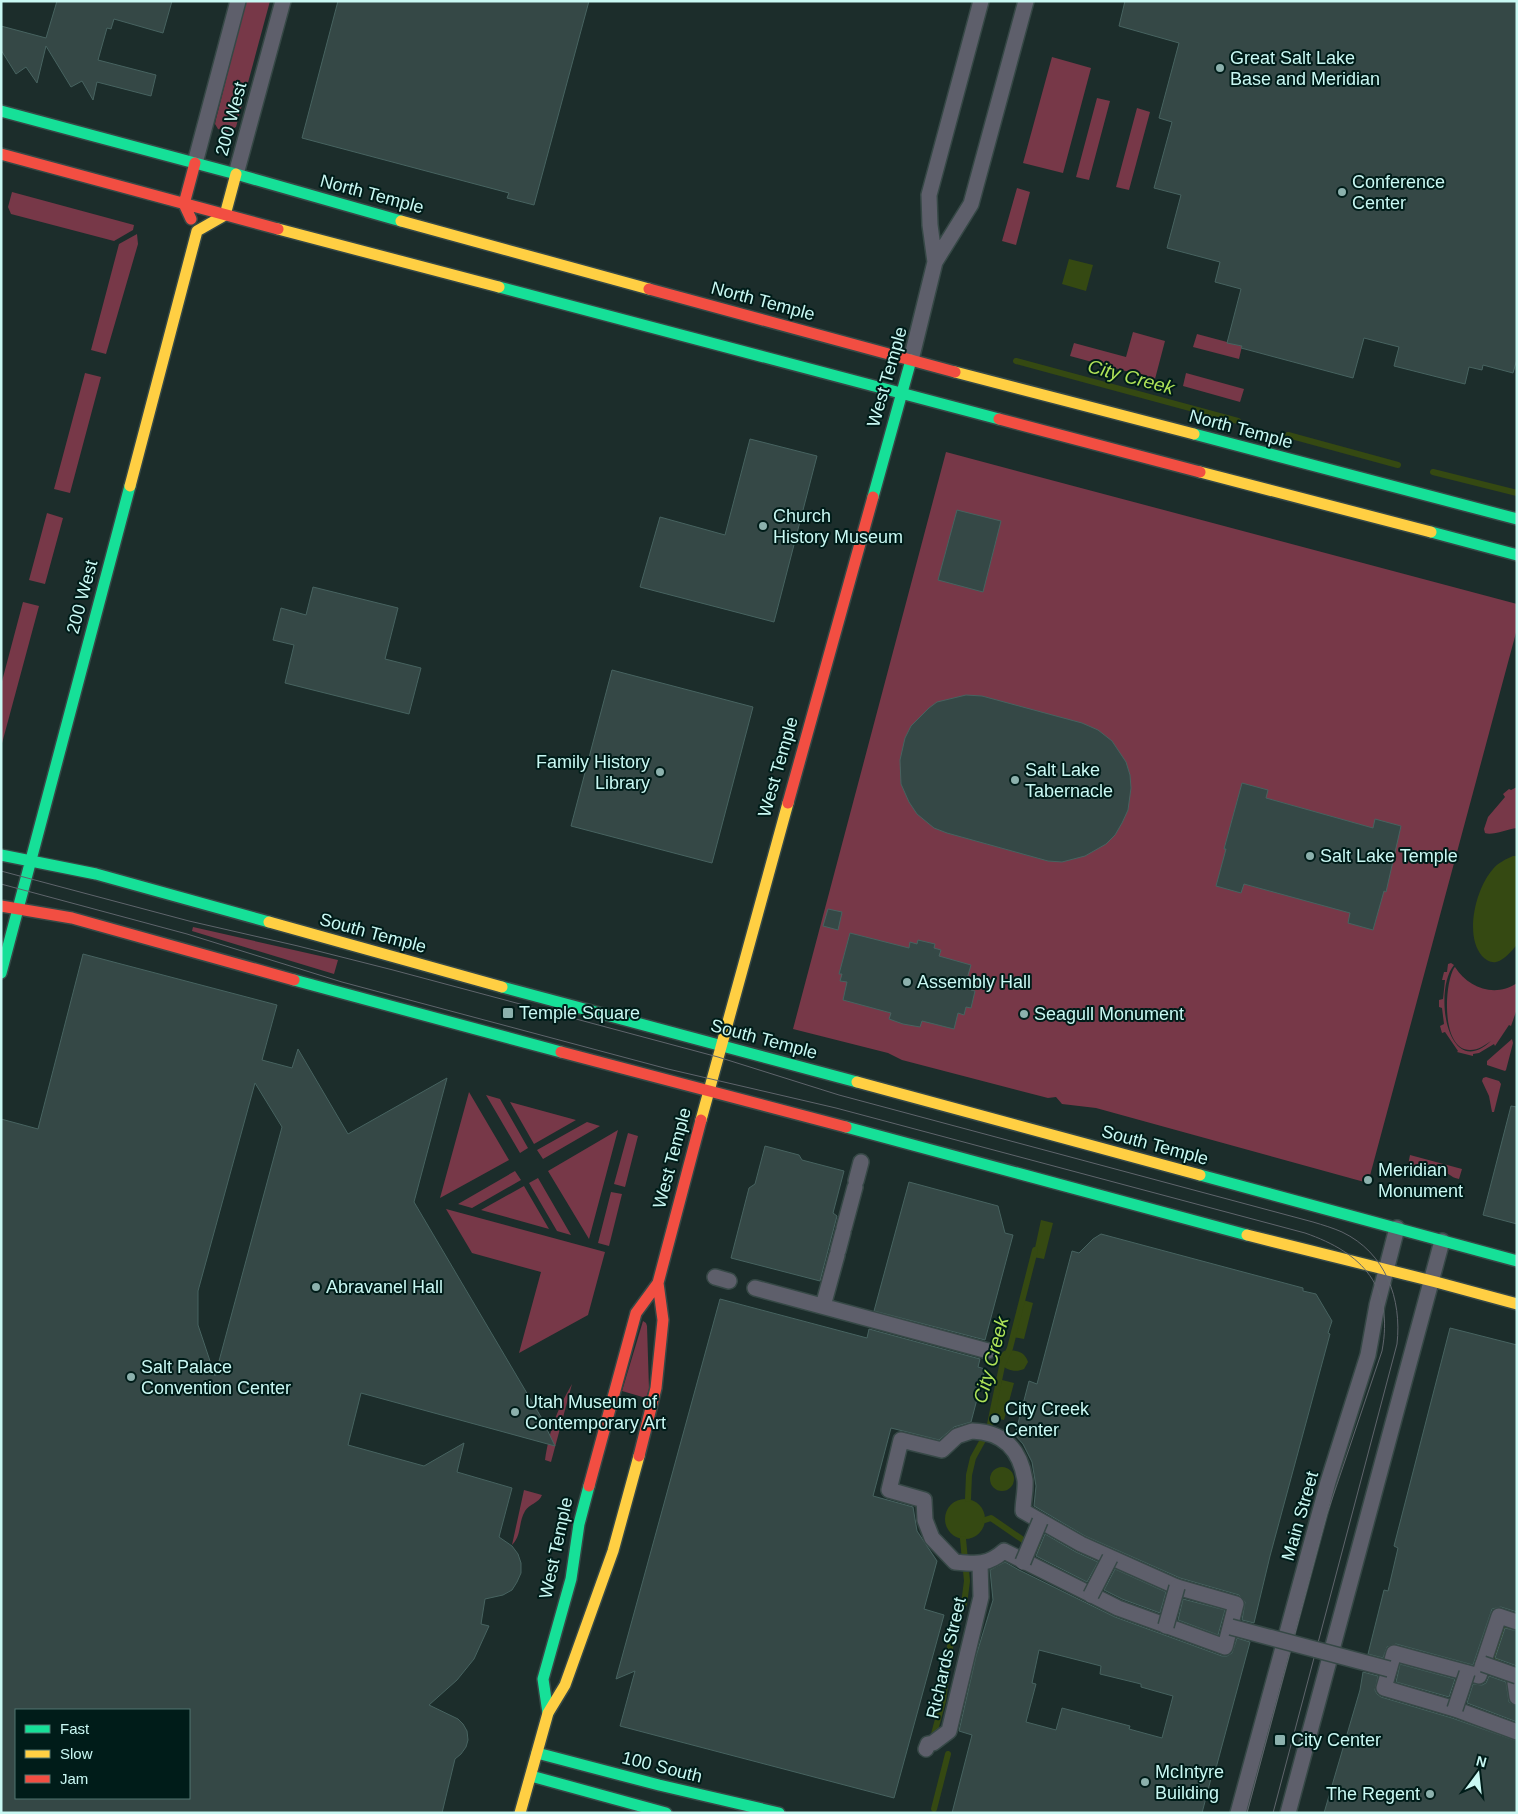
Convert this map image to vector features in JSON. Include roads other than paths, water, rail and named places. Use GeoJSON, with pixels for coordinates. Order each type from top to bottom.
{"type":"FeatureCollection","features":[{"type":"Feature","properties":{"kind":"main road","name":"North Temple"},"geometry":{"type":"LineString","coordinates":[[1,111],[911,360],[1517,520]]}},
{"type":"Feature","properties":{"kind":"main road"},"geometry":{"type":"LineString","coordinates":[[1,154],[225,215],[1517,555]]}},
{"type":"Feature","properties":{"kind":"main road","name":"200 West"},"geometry":{"type":"LineString","coordinates":[[184,204],[195,163]]}},
{"type":"Feature","properties":{"kind":"main road","name":"200 West"},"geometry":{"type":"LineString","coordinates":[[225,215],[236,174]]}},
{"type":"Feature","properties":{"kind":"main road"},"geometry":{"type":"LineString","coordinates":[[184,204],[198,231],[225,215]]}},
{"type":"Feature","properties":{"kind":"main road","name":"200 West"},"geometry":{"type":"LineString","coordinates":[[1,973],[198,231]]}},
{"type":"Feature","properties":{"kind":"main road","name":"West Temple"},"geometry":{"type":"LineString","coordinates":[[548,1713],[543,1679],[571,1578],[579,1524],[636,1313],[658,1282],[721,1045],[911,360]]}},
{"type":"Feature","properties":{"kind":"main road","name":"South Temple"},"geometry":{"type":"LineString","coordinates":[[1,855],[96,874],[318,937],[1517,1261]]}},
{"type":"Feature","properties":{"kind":"main road"},"geometry":{"type":"LineString","coordinates":[[1,906],[72,918],[339,993],[780,1108],[1199,1221],[1247,1236],[1432,1281],[1517,1304]]}},
{"type":"Feature","properties":{"kind":"main road","name":"West Temple"},"geometry":{"type":"LineString","coordinates":[[520,1813],[548,1713],[566,1685],[613,1552],[650,1415],[656,1388],[663,1320],[658,1282]]}},
{"type":"Feature","properties":{"kind":"main road","name":"100 South"},"geometry":{"type":"LineString","coordinates":[[537,1753],[659,1785],[780,1813]]}},
{"type":"Feature","properties":{"kind":"main road"},"geometry":{"type":"LineString","coordinates":[[530,1776],[666,1813]]}},
{"type":"Feature","properties":{"kind":"street","name":"200 West"},"geometry":{"type":"LineString","coordinates":[[195,163],[238,1]]}},
{"type":"Feature","properties":{"kind":"street","name":"200 West"},"geometry":{"type":"LineString","coordinates":[[236,174],[282,1]]}},
{"type":"Feature","properties":{"kind":"street","name":"West Temple"},"geometry":{"type":"LineString","coordinates":[[935,262],[930,224],[929,196],[981,1]]}},
{"type":"Feature","properties":{"kind":"street","name":"West Temple"},"geometry":{"type":"LineString","coordinates":[[911,360],[935,262],[971,204],[1026,1]]}},
{"type":"Feature","properties":{"kind":"street"},"geometry":{"type":"LineString","coordinates":[[823,1306],[861,1162]]}},
{"type":"Feature","properties":{"kind":"street","name":"Main Street"},"geometry":{"type":"LineString","coordinates":[[1238,1813],[1328,1482],[1368,1355],[1377,1305],[1397,1228]]}},
{"type":"Feature","properties":{"kind":"street"},"geometry":{"type":"LineString","coordinates":[[1288,1813],[1442,1241]]}},
{"type":"Feature","properties":{"kind":"street"},"geometry":{"type":"LineString","coordinates":[[755,1288],[988,1351]]}},
{"type":"Feature","properties":{"kind":"street"},"geometry":{"type":"LineString","coordinates":[[1035,1523],[1176,1587],[1236,1604],[1235,1610],[1229,1634],[1225,1647],[1118,1608],[1004,1551],[995,1559],[980,1564],[955,1562],[932,1538],[925,1520],[924,1500],[889,1490],[901,1440],[942,1450],[957,1436],[972,1431],[994,1435],[1006,1440],[1019,1460],[1025,1480],[1023,1511],[1035,1523],[1117,1568],[1171,1591],[1235,1610]]}},
{"type":"Feature","properties":{"kind":"street"},"geometry":{"type":"LineString","coordinates":[[1023,1562],[1035,1523]]}},
{"type":"Feature","properties":{"kind":"street"},"geometry":{"type":"LineString","coordinates":[[1014,1548],[1057,1572],[1162,1619],[1389,1670],[1447,1677],[1484,1684],[1506,1627],[1517,1632]]}},
{"type":"Feature","properties":{"kind":"street"},"geometry":{"type":"LineString","coordinates":[[1091,1595],[1110,1558]]}},
{"type":"Feature","properties":{"kind":"street","name":"Richards Street"},"geometry":{"type":"LineString","coordinates":[[926,1749],[928,1744],[933,1743],[949,1731],[981,1597],[980,1564]]}},
{"type":"Feature","properties":{"kind":"street"},"geometry":{"type":"LineString","coordinates":[[1166,1626],[1176,1587]]}},
{"type":"Feature","properties":{"kind":"street"},"geometry":{"type":"LineString","coordinates":[[1517,1622],[1499,1616],[1479,1676],[1394,1653],[1384,1688],[1455,1709],[1517,1732]]}},
{"type":"Feature","properties":{"kind":"street"},"geometry":{"type":"LineString","coordinates":[[1483,1664],[1517,1676],[1515,1682],[1517,1697]]}},
{"type":"Feature","properties":{"kind":"street"},"geometry":{"type":"LineString","coordinates":[[1389,1670],[1442,1694],[1517,1724]]}},
{"type":"Feature","properties":{"kind":"street"},"geometry":{"type":"LineString","coordinates":[[1455,1709],[1467,1673]]}},
{"type":"Feature","properties":{"kind":"waterway","name":"City Creek"},"geometry":{"type":"LineString","coordinates":[[1016,361],[1238,421]]}},
{"type":"Feature","properties":{"kind":"waterway","name":"City Creek"},"geometry":{"type":"LineString","coordinates":[[1288,435],[1398,465]]}},
{"type":"Feature","properties":{"kind":"waterway","name":"City Creek"},"geometry":{"type":"LineString","coordinates":[[1433,472],[1517,493]]}},
{"type":"Feature","properties":{"kind":"waterway","name":"City Creek"},"geometry":{"type":"LineString","coordinates":[[968,1499],[969,1475],[973,1458],[989,1429],[1002,1366],[1010,1348],[1035,1250]]}},
{"type":"Feature","properties":{"kind":"waterway"},"geometry":{"type":"LineString","coordinates":[[985,1520],[991,1518],[1026,1542],[1046,1550]]}},
{"type":"Feature","properties":{"kind":"waterway","name":"City Creek"},"geometry":{"type":"LineString","coordinates":[[934,1734],[943,1701],[952,1631],[964,1604],[967,1581],[963,1539]]}},
{"type":"Feature","properties":{"kind":"waterway"},"geometry":{"type":"LineString","coordinates":[[1496,1670],[1501,1627],[1513,1626]]}},
{"type":"Feature","properties":{"kind":"waterway","name":"City Creek"},"geometry":{"type":"LineString","coordinates":[[934,1809],[948,1754]]}},
{"type":"Feature","properties":{"kind":"tram line"},"geometry":{"type":"LineString","coordinates":[[1,871],[189,921],[393,970],[718,1057],[839,1095],[1313,1222],[1342,1232],[1357,1241],[1370,1252],[1388,1279],[1397,1310],[1397,1344],[1273,1813]]}},
{"type":"Feature","properties":{"kind":"tram line"},"geometry":{"type":"LineString","coordinates":[[1,884],[187,934],[342,982],[668,1069],[836,1108],[1305,1233],[1325,1241],[1358,1262],[1370,1276],[1378,1291],[1383,1308],[1385,1328],[1382,1351],[1327,1514],[1247,1813]]}},
{"type":"Feature","properties":{"kind":"place","name":"Great Salt Lake Base and Meridian"},"geometry":{"type":"Point","coordinates":[1220,68]}},
{"type":"Feature","properties":{"kind":"place","name":"Conference Center"},"geometry":{"type":"Point","coordinates":[1342,192]}},
{"type":"Feature","properties":{"kind":"place","name":"Church History Museum"},"geometry":{"type":"Point","coordinates":[763,526]}},
{"type":"Feature","properties":{"kind":"place","name":"Family History Library"},"geometry":{"type":"Point","coordinates":[660,772]}},
{"type":"Feature","properties":{"kind":"place","name":"Salt Lake Tabernacle"},"geometry":{"type":"Point","coordinates":[1015,780]}},
{"type":"Feature","properties":{"kind":"place","name":"Salt Lake Temple"},"geometry":{"type":"Point","coordinates":[1310,856]}},
{"type":"Feature","properties":{"kind":"place","name":"Assembly Hall"},"geometry":{"type":"Point","coordinates":[907,982]}},
{"type":"Feature","properties":{"kind":"place","name":"Temple Square"},"geometry":{"type":"Point","coordinates":[508,1013]}},
{"type":"Feature","properties":{"kind":"place","name":"Seagull Monument"},"geometry":{"type":"Point","coordinates":[1024,1014]}},
{"type":"Feature","properties":{"kind":"place","name":"Meridian Monument"},"geometry":{"type":"Point","coordinates":[1368,1180]}},
{"type":"Feature","properties":{"kind":"place","name":"Abravanel Hall"},"geometry":{"type":"Point","coordinates":[316,1287]}},
{"type":"Feature","properties":{"kind":"place","name":"Salt Palace Convention Center"},"geometry":{"type":"Point","coordinates":[131,1377]}},
{"type":"Feature","properties":{"kind":"place","name":"Utah Museum of Contemporary Art"},"geometry":{"type":"Point","coordinates":[515,1412]}},
{"type":"Feature","properties":{"kind":"place","name":"City Creek Center"},"geometry":{"type":"Point","coordinates":[995,1419]}},
{"type":"Feature","properties":{"kind":"place","name":"City Center"},"geometry":{"type":"Point","coordinates":[1280,1740]}},
{"type":"Feature","properties":{"kind":"place","name":"McIntyre Building"},"geometry":{"type":"Point","coordinates":[1145,1782]}},
{"type":"Feature","properties":{"kind":"place","name":"The Regent"},"geometry":{"type":"Point","coordinates":[1430,1794]}}]}
